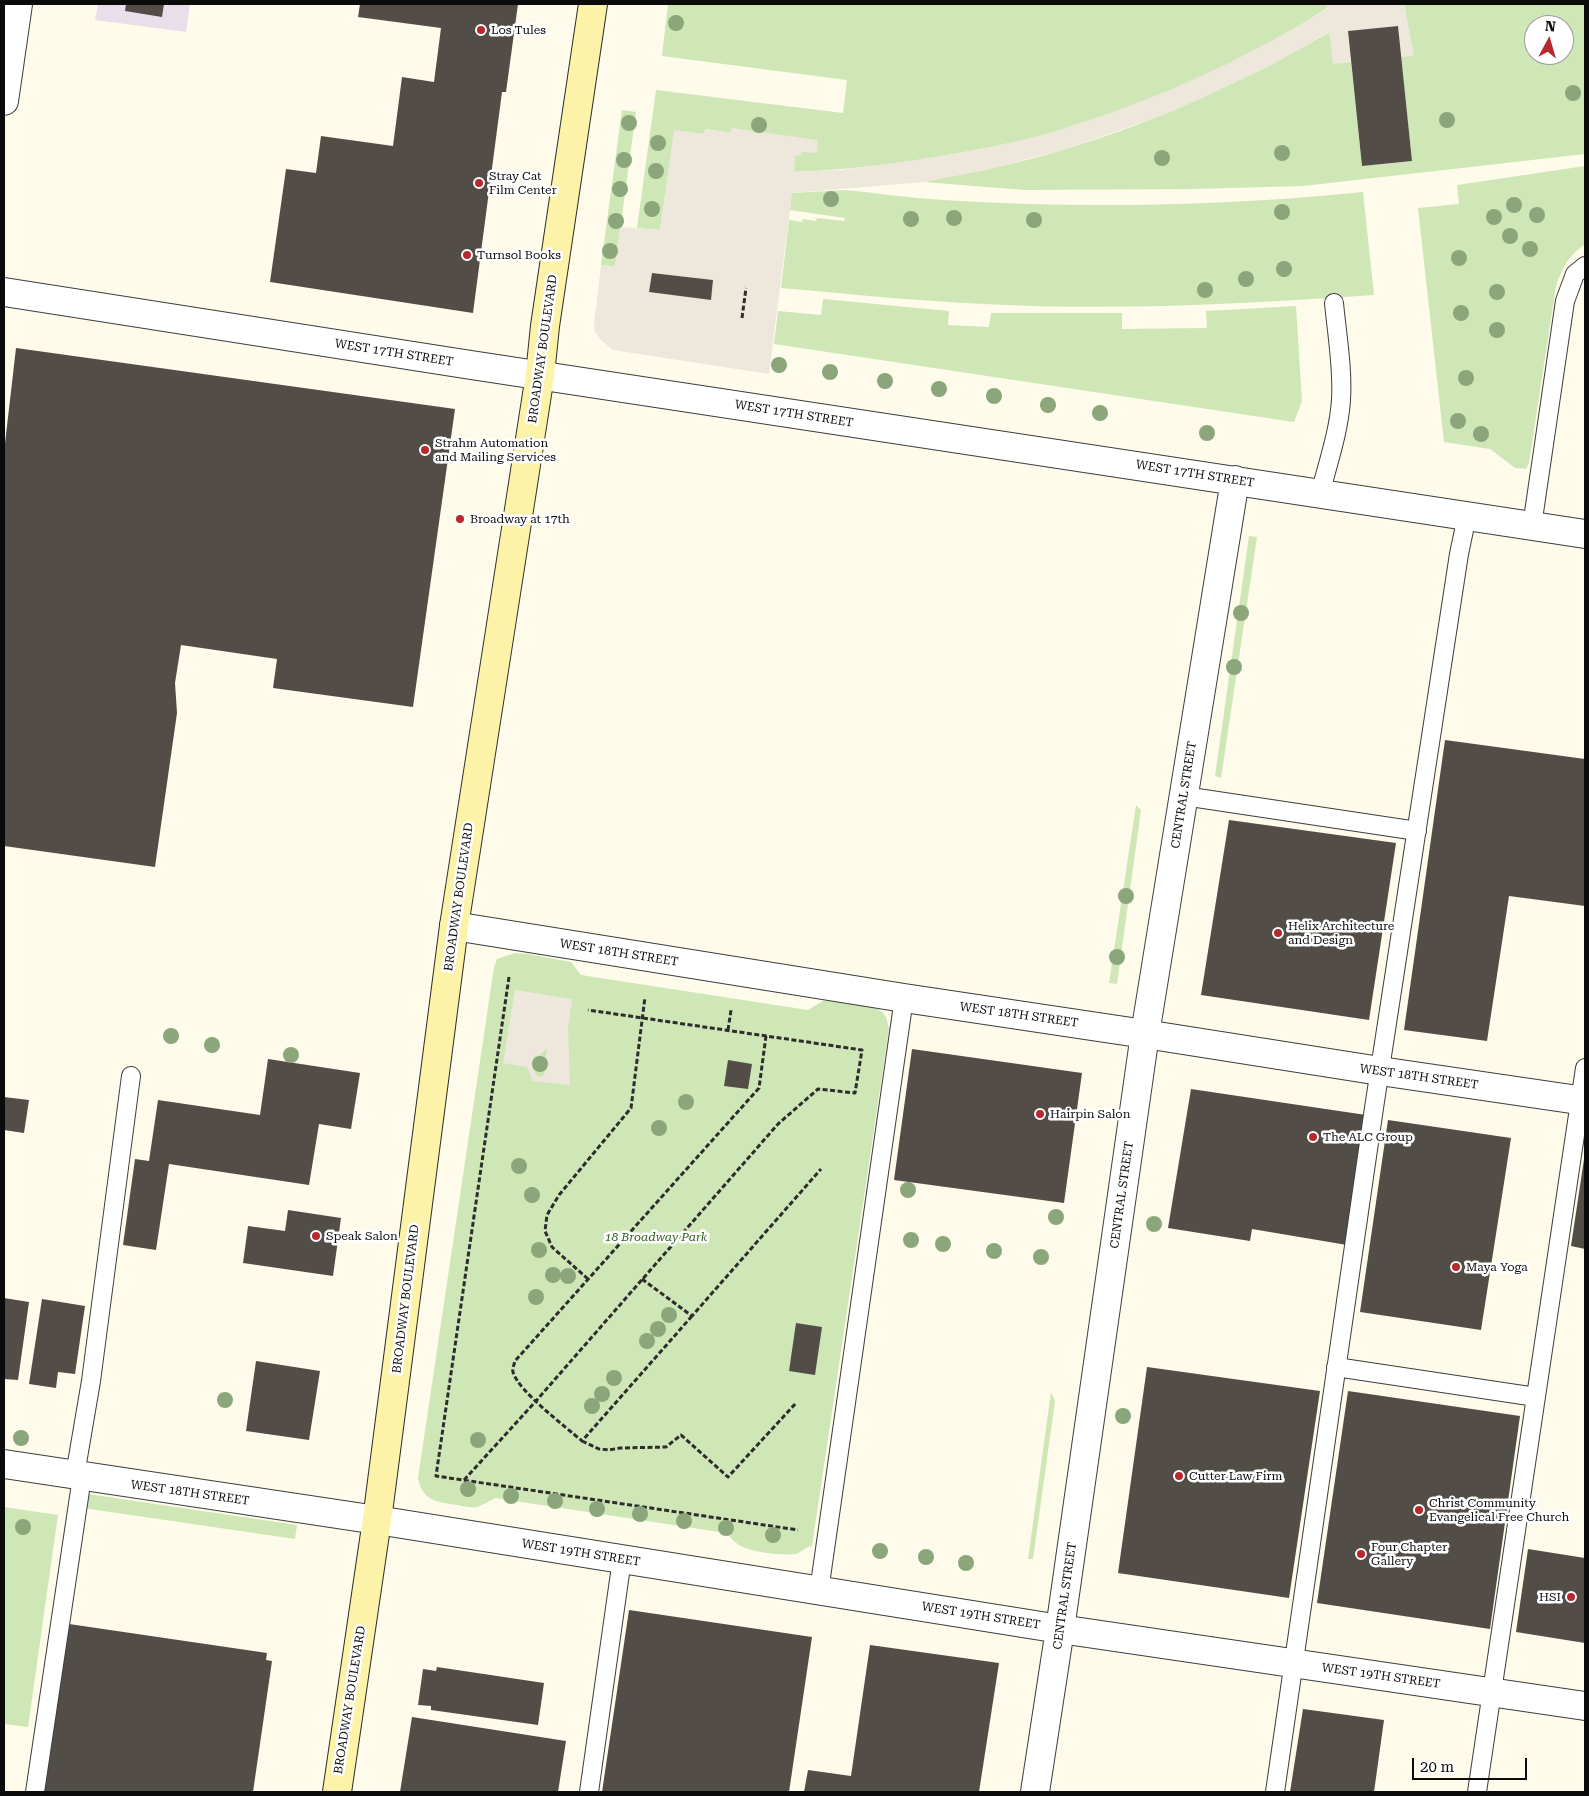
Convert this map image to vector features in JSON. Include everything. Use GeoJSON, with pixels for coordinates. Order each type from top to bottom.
{"type":"FeatureCollection","features":[{"type":"Feature","properties":{"kind":"main road","name":"BROADWAY BOULEVARD"},"geometry":{"type":"LineString","coordinates":[[336,1792],[377,1520],[454,926],[540,376],[545,326],[593,4]]}},
{"type":"Feature","properties":{"kind":"street"},"geometry":{"type":"LineString","coordinates":[[4,101],[18,4]]}},
{"type":"Feature","properties":{"kind":"street","name":"WEST 17TH STREET"},"geometry":{"type":"LineString","coordinates":[[4,292],[540,376],[1585,534]]}},
{"type":"Feature","properties":{"kind":"street","name":"CENTRAL STREET"},"geometry":{"type":"LineString","coordinates":[[1035,1792],[1145,1034],[1235,480]]}},
{"type":"Feature","properties":{"kind":"street","name":"WEST 18TH STREET"},"geometry":{"type":"LineString","coordinates":[[454,926],[904,998],[1583,1100]]}},
{"type":"Feature","properties":{"kind":"street","name":"WEST 18TH STREET"},"geometry":{"type":"LineString","coordinates":[[4,1464],[377,1520]]}},
{"type":"Feature","properties":{"kind":"street","name":"WEST 19TH STREET"},"geometry":{"type":"LineString","coordinates":[[377,1520],[1060,1629],[1585,1706]]}},
{"type":"Feature","properties":{"kind":"lane"},"geometry":{"type":"LineString","coordinates":[[1532,526],[1565,302],[1575,274],[1585,266]]}},
{"type":"Feature","properties":{"kind":"lane"},"geometry":{"type":"LineString","coordinates":[[1320,494],[1335,436],[1341,400],[1340,363],[1334,303]]}},
{"type":"Feature","properties":{"kind":"lane"},"geometry":{"type":"LineString","coordinates":[[1275,1792],[1380,1071],[1459,554],[1467,516]]}},
{"type":"Feature","properties":{"kind":"lane"},"geometry":{"type":"LineString","coordinates":[[1184,796],[1417,831]]}},
{"type":"Feature","properties":{"kind":"lane"},"geometry":{"type":"LineString","coordinates":[[820,1591],[904,998]]}},
{"type":"Feature","properties":{"kind":"lane"},"geometry":{"type":"LineString","coordinates":[[1477,1792],[1583,1100],[1585,1068]]}},
{"type":"Feature","properties":{"kind":"lane"},"geometry":{"type":"LineString","coordinates":[[35,1792],[131,1076]]}},
{"type":"Feature","properties":{"kind":"lane"},"geometry":{"type":"LineString","coordinates":[[1336,1368],[1536,1397]]}},
{"type":"Feature","properties":{"kind":"lane"},"geometry":{"type":"LineString","coordinates":[[590,1792],[622,1559]]}},
{"type":"Feature","properties":{"kind":"path"},"geometry":{"type":"LineString","coordinates":[[742,318],[746,288]]}},
{"type":"Feature","properties":{"kind":"path"},"geometry":{"type":"LineString","coordinates":[[509,977],[436,1476],[828,1534]]}},
{"type":"Feature","properties":{"kind":"path"},"geometry":{"type":"LineString","coordinates":[[588,1279],[552,1247],[545,1231],[547,1215],[558,1195],[631,1108],[645,997]]}},
{"type":"Feature","properties":{"kind":"path"},"geometry":{"type":"LineString","coordinates":[[464,1480],[536,1401],[778,1124],[818,1089],[855,1093],[862,1050],[588,1010]]}},
{"type":"Feature","properties":{"kind":"path"},"geometry":{"type":"LineString","coordinates":[[728,1030],[731,1010]]}},
{"type":"Feature","properties":{"kind":"path"},"geometry":{"type":"LineString","coordinates":[[766,1036],[759,1088],[515,1361],[512,1370],[516,1381],[582,1441],[599,1449],[609,1450],[666,1447],[681,1435],[728,1477],[796,1403]]}},
{"type":"Feature","properties":{"kind":"path"},"geometry":{"type":"LineString","coordinates":[[582,1441],[822,1169]]}},
{"type":"Feature","properties":{"kind":"path"},"geometry":{"type":"LineString","coordinates":[[642,1279],[692,1316]]}},
{"type":"Feature","properties":{"kind":"shaded area"},"geometry":{"type":"Polygon","coordinates":[[[98,4],[190,4],[186,32],[95,20],[98,4]]]}},
{"type":"Feature","properties":{"kind":"shaded area"},"geometry":{"type":"Polygon","coordinates":[[[1326,4],[1404,4],[1414,55],[1401,57],[1398,26],[1348,31],[1351,62],[1333,64],[1329,32],[1270,66],[1171,112],[1069,148],[990,169],[924,182],[792,193],[769,374],[613,350],[595,332],[594,324],[601,265],[615,267],[620,227],[660,230],[674,130],[704,134],[705,129],[731,133],[732,128],[818,140],[817,153],[802,152],[801,156],[795,155],[794,172],[839,170],[977,150],[1040,136],[1108,114],[1170,90],[1227,64],[1327,9],[1326,4]],[[652,273],[650,292],[711,300],[713,280],[652,273]]]}},
{"type":"Feature","properties":{"kind":"shaded area"},"geometry":{"type":"Polygon","coordinates":[[[515,990],[572,999],[568,1029],[570,1085],[533,1081],[527,1067],[503,1063],[515,990]],[[547,1048],[540,1055],[534,1056],[532,1068],[537,1076],[542,1077],[547,1068],[545,1067],[547,1048]]]}},
{"type":"Feature","properties":{"kind":"green space"},"geometry":{"type":"Polygon","coordinates":[[[668,4],[1326,4],[1327,8],[1261,48],[1151,99],[1114,113],[1030,139],[979,149],[876,166],[793,172],[795,155],[732,129],[731,133],[705,129],[704,134],[675,131],[660,230],[637,228],[656,90],[843,113],[847,80],[662,56],[668,4]]]}},
{"type":"Feature","properties":{"kind":"green space"},"geometry":{"type":"Polygon","coordinates":[[[1404,4],[1585,4],[1585,154],[1303,186],[1024,190],[924,182],[1033,158],[1137,125],[1235,82],[1330,32],[1333,63],[1351,62],[1362,166],[1412,161],[1401,57],[1413,55],[1404,4]]]}},
{"type":"Feature","properties":{"kind":"green space"},"geometry":{"type":"Polygon","coordinates":[[[622,110],[636,112],[615,267],[601,265],[622,110]]]}},
{"type":"Feature","properties":{"kind":"green space"},"geometry":{"type":"Polygon","coordinates":[[[1585,166],[1585,244],[1567,262],[1556,286],[1529,463],[1526,469],[1515,468],[1490,449],[1444,442],[1418,208],[1459,204],[1457,185],[1585,166]]]}},
{"type":"Feature","properties":{"kind":"green space"},"geometry":{"type":"Polygon","coordinates":[[[845,190],[943,200],[1047,205],[1206,203],[1363,192],[1374,295],[1228,304],[1082,307],[960,303],[781,288],[789,220],[802,222],[803,219],[816,221],[817,218],[844,221],[845,218],[790,210],[791,193],[845,190]]]}},
{"type":"Feature","properties":{"kind":"green space"},"geometry":{"type":"Polygon","coordinates":[[[823,299],[949,311],[948,325],[989,327],[991,313],[1122,313],[1122,329],[1207,328],[1206,311],[1296,306],[1302,401],[1294,422],[774,344],[778,311],[821,315],[823,299]]]}},
{"type":"Feature","properties":{"kind":"green space"},"geometry":{"type":"Polygon","coordinates":[[[1249,536],[1257,537],[1221,778],[1215,776],[1249,536]]]}},
{"type":"Feature","properties":{"kind":"green space"},"geometry":{"type":"Polygon","coordinates":[[[1136,805],[1141,810],[1117,984],[1109,983],[1136,805]]]}},
{"type":"Feature","properties":{"kind":"green space","name":"18 Broadway Park"},"geometry":{"type":"Polygon","coordinates":[[[515,953],[571,962],[581,975],[808,1010],[827,1000],[849,1002],[873,1007],[880,1010],[886,1017],[889,1029],[812,1546],[795,1554],[759,1552],[741,1546],[726,1533],[495,1498],[477,1507],[467,1507],[437,1501],[423,1492],[418,1478],[494,967],[497,959],[515,953]]]}},
{"type":"Feature","properties":{"kind":"green space"},"geometry":{"type":"Polygon","coordinates":[[[1051,1392],[1055,1401],[1033,1559],[1028,1559],[1051,1392]]]}},
{"type":"Feature","properties":{"kind":"green space"},"geometry":{"type":"Polygon","coordinates":[[[88,1494],[297,1525],[295,1539],[83,1508],[88,1494]]]}},
{"type":"Feature","properties":{"kind":"green space"},"geometry":{"type":"Polygon","coordinates":[[[4,1507],[58,1515],[28,1727],[4,1724],[4,1507]]]}},
{"type":"Feature","properties":{"kind":"building"},"geometry":{"type":"Polygon","coordinates":[[[126,4],[164,4],[162,17],[125,11],[126,4]]]}},
{"type":"Feature","properties":{"kind":"building"},"geometry":{"type":"Polygon","coordinates":[[[360,4],[518,4],[506,92],[502,92],[473,313],[270,282],[286,169],[316,173],[321,136],[393,146],[402,77],[434,82],[441,28],[358,17],[360,4]]]}},
{"type":"Feature","properties":{"kind":"building"},"geometry":{"type":"Polygon","coordinates":[[[1398,26],[1412,161],[1362,166],[1348,31],[1398,26]]]}},
{"type":"Feature","properties":{"kind":"building"},"geometry":{"type":"Polygon","coordinates":[[[652,273],[713,280],[711,300],[649,292],[652,273]]]}},
{"type":"Feature","properties":{"kind":"building"},"geometry":{"type":"Polygon","coordinates":[[[16,348],[455,409],[413,707],[273,688],[277,659],[181,645],[175,683],[177,713],[155,867],[4,846],[4,452],[16,348]]]}},
{"type":"Feature","properties":{"kind":"building"},"geometry":{"type":"Polygon","coordinates":[[[1445,740],[1585,759],[1585,906],[1509,896],[1487,1041],[1404,1030],[1445,740]]]}},
{"type":"Feature","properties":{"kind":"building"},"geometry":{"type":"Polygon","coordinates":[[[1229,820],[1396,843],[1369,1020],[1201,995],[1229,820]]]}},
{"type":"Feature","properties":{"kind":"building"},"geometry":{"type":"Polygon","coordinates":[[[912,1049],[1082,1073],[1064,1203],[894,1180],[912,1049]]]}},
{"type":"Feature","properties":{"kind":"building"},"geometry":{"type":"Polygon","coordinates":[[[268,1059],[360,1073],[351,1129],[319,1124],[309,1185],[169,1164],[156,1250],[123,1245],[135,1159],[149,1161],[158,1100],[260,1115],[268,1059]]]}},
{"type":"Feature","properties":{"kind":"building"},"geometry":{"type":"Polygon","coordinates":[[[728,1060],[752,1064],[748,1089],[724,1086],[728,1060]]]}},
{"type":"Feature","properties":{"kind":"building"},"geometry":{"type":"Polygon","coordinates":[[[1191,1089],[1366,1115],[1347,1245],[1252,1229],[1250,1241],[1168,1228],[1191,1089]]]}},
{"type":"Feature","properties":{"kind":"building"},"geometry":{"type":"Polygon","coordinates":[[[4,1097],[29,1100],[24,1133],[4,1130],[4,1097]]]}},
{"type":"Feature","properties":{"kind":"building"},"geometry":{"type":"Polygon","coordinates":[[[1388,1120],[1511,1138],[1481,1330],[1360,1312],[1388,1120]]]}},
{"type":"Feature","properties":{"kind":"building"},"geometry":{"type":"Polygon","coordinates":[[[1585,1159],[1585,1249],[1571,1246],[1585,1159]]]}},
{"type":"Feature","properties":{"kind":"building"},"geometry":{"type":"Polygon","coordinates":[[[288,1210],[341,1218],[333,1276],[243,1263],[248,1226],[285,1231],[288,1210]]]}},
{"type":"Feature","properties":{"kind":"building"},"geometry":{"type":"Polygon","coordinates":[[[4,1298],[29,1302],[18,1380],[4,1379],[4,1298]]]}},
{"type":"Feature","properties":{"kind":"building"},"geometry":{"type":"Polygon","coordinates":[[[42,1299],[85,1306],[75,1374],[58,1372],[56,1388],[29,1384],[42,1299]]]}},
{"type":"Feature","properties":{"kind":"building"},"geometry":{"type":"Polygon","coordinates":[[[796,1323],[822,1327],[815,1375],[789,1371],[796,1323]]]}},
{"type":"Feature","properties":{"kind":"building"},"geometry":{"type":"Polygon","coordinates":[[[256,1361],[320,1371],[309,1440],[246,1431],[256,1361]]]}},
{"type":"Feature","properties":{"kind":"building"},"geometry":{"type":"Polygon","coordinates":[[[1147,1367],[1320,1391],[1289,1598],[1118,1573],[1147,1367]]]}},
{"type":"Feature","properties":{"kind":"building","name":"Christ Community Evangelical Free Church"},"geometry":{"type":"Polygon","coordinates":[[[1348,1391],[1520,1416],[1490,1629],[1317,1603],[1348,1391]]]}},
{"type":"Feature","properties":{"kind":"building"},"geometry":{"type":"Polygon","coordinates":[[[1528,1549],[1585,1558],[1585,1643],[1516,1632],[1528,1549]]]}},
{"type":"Feature","properties":{"kind":"building"},"geometry":{"type":"Polygon","coordinates":[[[629,1610],[812,1637],[789,1792],[602,1792],[629,1610]]]}},
{"type":"Feature","properties":{"kind":"building"},"geometry":{"type":"Polygon","coordinates":[[[69,1624],[267,1653],[266,1660],[272,1661],[253,1792],[44,1792],[69,1624]]]}},
{"type":"Feature","properties":{"kind":"building"},"geometry":{"type":"Polygon","coordinates":[[[870,1645],[999,1663],[979,1792],[804,1792],[808,1770],[851,1776],[870,1645]]]}},
{"type":"Feature","properties":{"kind":"building"},"geometry":{"type":"Polygon","coordinates":[[[437,1667],[544,1683],[538,1725],[431,1710],[431,1706],[418,1705],[423,1669],[436,1671],[437,1667]]]}},
{"type":"Feature","properties":{"kind":"building"},"geometry":{"type":"Polygon","coordinates":[[[1303,1709],[1384,1720],[1374,1792],[1290,1792],[1303,1709]]]}},
{"type":"Feature","properties":{"kind":"building"},"geometry":{"type":"Polygon","coordinates":[[[412,1717],[566,1741],[558,1792],[400,1792],[412,1717]]]}},
{"type":"Feature","properties":{"kind":"place","name":"Los Tules"},"geometry":{"type":"Point","coordinates":[481,30]}},
{"type":"Feature","properties":{"kind":"place","name":"Stray Cat Film Center"},"geometry":{"type":"Point","coordinates":[479,183]}},
{"type":"Feature","properties":{"kind":"place","name":"Turnsol Books"},"geometry":{"type":"Point","coordinates":[467,255]}},
{"type":"Feature","properties":{"kind":"place","name":"Strahm Automation and Mailing Services"},"geometry":{"type":"Point","coordinates":[425,450]}},
{"type":"Feature","properties":{"kind":"place","name":"Broadway at 17th"},"geometry":{"type":"Point","coordinates":[460,519]}},
{"type":"Feature","properties":{"kind":"place","name":"Helix Architecture and Design"},"geometry":{"type":"Point","coordinates":[1278,933]}},
{"type":"Feature","properties":{"kind":"place","name":"Hairpin Salon"},"geometry":{"type":"Point","coordinates":[1040,1114]}},
{"type":"Feature","properties":{"kind":"place","name":"The ALC Group"},"geometry":{"type":"Point","coordinates":[1313,1137]}},
{"type":"Feature","properties":{"kind":"place","name":"Speak Salon"},"geometry":{"type":"Point","coordinates":[316,1236]}},
{"type":"Feature","properties":{"kind":"place","name":"Maya Yoga"},"geometry":{"type":"Point","coordinates":[1456,1267]}},
{"type":"Feature","properties":{"kind":"place","name":"Cutter Law Firm"},"geometry":{"type":"Point","coordinates":[1179,1476]}},
{"type":"Feature","properties":{"kind":"place","name":"Christ Community Evangelical Free Church"},"geometry":{"type":"Point","coordinates":[1419,1510]}},
{"type":"Feature","properties":{"kind":"place","name":"Four Chapter Gallery"},"geometry":{"type":"Point","coordinates":[1361,1554]}},
{"type":"Feature","properties":{"kind":"place","name":"HSI"},"geometry":{"type":"Point","coordinates":[1571,1597]}}]}
